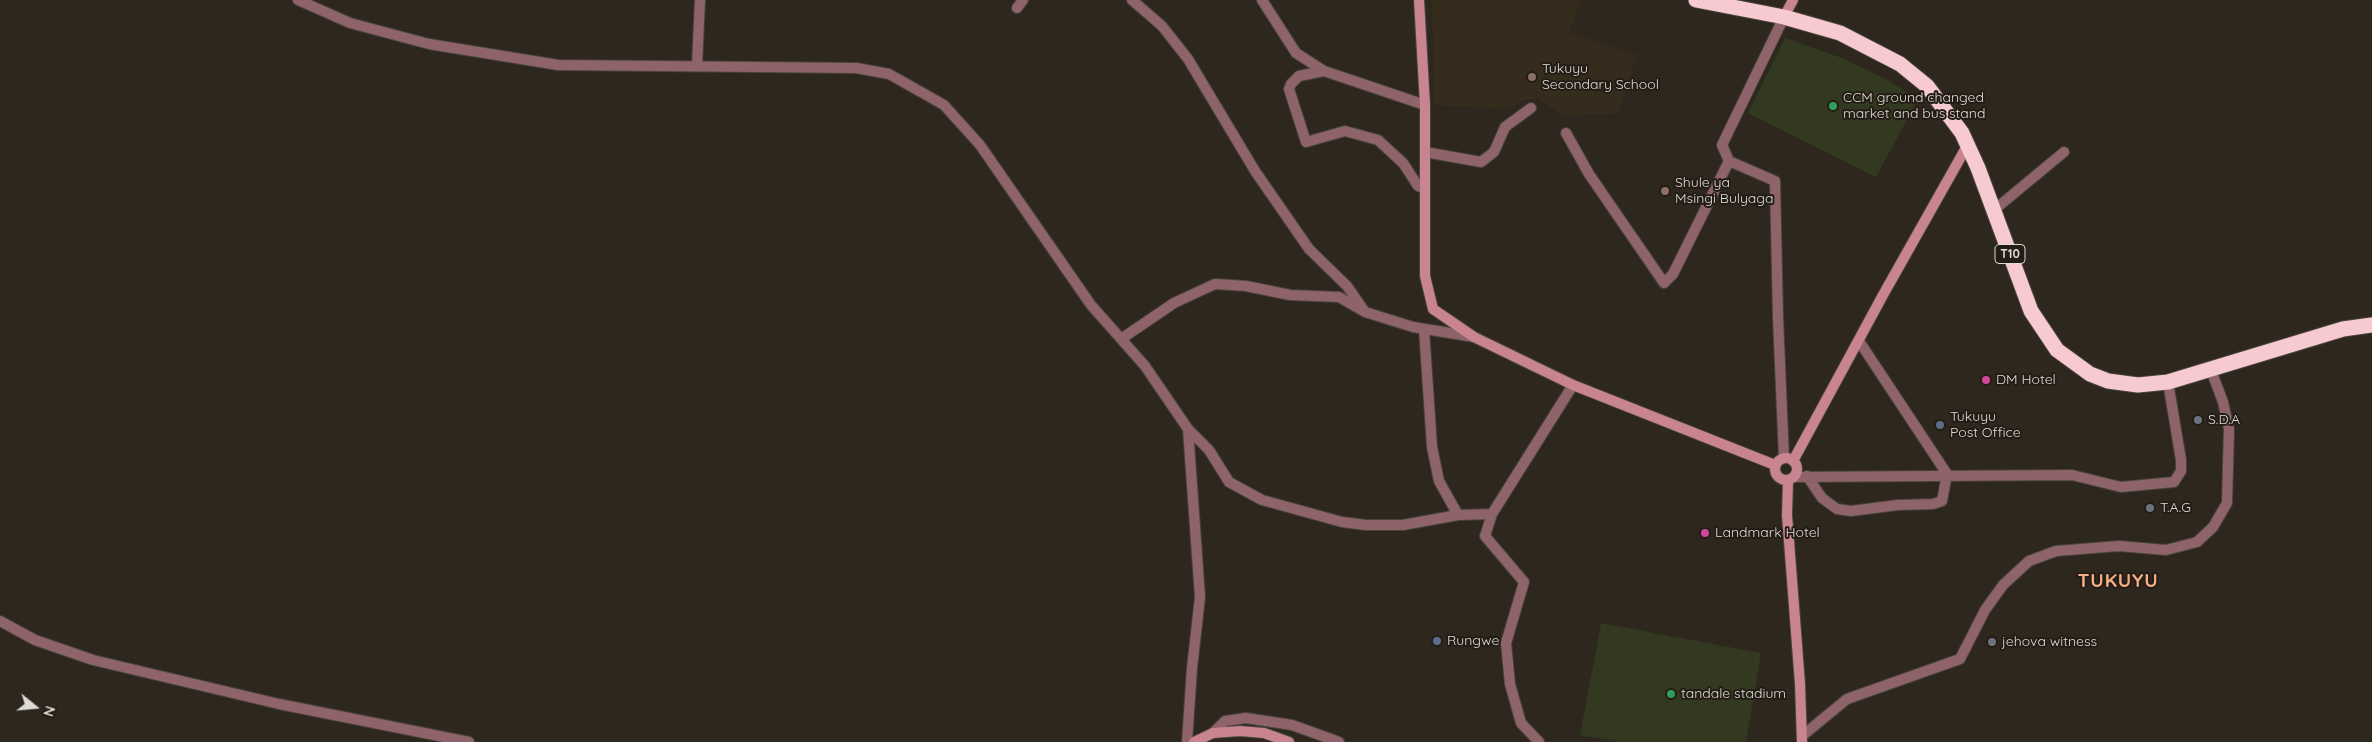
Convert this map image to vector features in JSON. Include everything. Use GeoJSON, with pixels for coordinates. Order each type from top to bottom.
{"type":"FeatureCollection","features":[{"type":"Feature","properties":{"kind":"highway","name":"T10"},"geometry":{"type":"LineString","coordinates":[[1696,0],[1784,17],[1840,33],[1900,64],[1927,86],[1962,132],[1994,210],[2031,311],[2057,350],[2090,374],[2108,381],[2138,385],[2168,382],[2343,329],[2372,325]]}},
{"type":"Feature","properties":{"kind":"main road"},"geometry":{"type":"LineString","coordinates":[[1419,0],[1424,105],[1425,276],[1433,309],[1474,337],[1573,385],[1776,465],[1788,459],[1859,341],[1882,295],[1968,146]]}},
{"type":"Feature","properties":{"kind":"main road"},"geometry":{"type":"LineString","coordinates":[[1784,17],[1793,0]]}},
{"type":"Feature","properties":{"kind":"main road"},"geometry":{"type":"LineString","coordinates":[[1788,459],[1797,466],[1791,479],[1787,515],[1800,684],[1802,739]]}},
{"type":"Feature","properties":{"kind":"main road"},"geometry":{"type":"LineString","coordinates":[[1776,465],[1775,472],[1778,478],[1791,479]]}},
{"type":"Feature","properties":{"kind":"main road"},"geometry":{"type":"LineString","coordinates":[[1194,742],[1213,733],[1264,733],[1289,742]]}},
{"type":"Feature","properties":{"kind":"street"},"geometry":{"type":"LineString","coordinates":[[298,0],[350,23],[429,44],[558,65],[856,68],[889,74],[944,105],[980,145],[1091,305],[1145,366],[1188,429],[1209,450],[1229,482],[1262,500],[1342,522],[1366,525],[1403,525],[1458,515],[1492,514]]}},
{"type":"Feature","properties":{"kind":"street"},"geometry":{"type":"LineString","coordinates":[[697,65],[700,0]]}},
{"type":"Feature","properties":{"kind":"street"},"geometry":{"type":"LineString","coordinates":[[1132,0],[1162,26],[1188,59],[1255,171],[1309,249],[1348,286],[1365,312]]}},
{"type":"Feature","properties":{"kind":"street"},"geometry":{"type":"LineString","coordinates":[[1262,0],[1296,53],[1324,72],[1424,105]]}},
{"type":"Feature","properties":{"kind":"street"},"geometry":{"type":"LineString","coordinates":[[1784,17],[1722,145],[1729,161],[1775,181],[1778,318],[1788,459]]}},
{"type":"Feature","properties":{"kind":"street"},"geometry":{"type":"LineString","coordinates":[[1324,72],[1300,76],[1291,84],[1289,89],[1306,142],[1345,131],[1378,140],[1403,162],[1418,186],[1425,189]]}},
{"type":"Feature","properties":{"kind":"street"},"geometry":{"type":"LineString","coordinates":[[1425,152],[1481,162],[1494,152],[1505,128],[1531,108]]}},
{"type":"Feature","properties":{"kind":"street"},"geometry":{"type":"LineString","coordinates":[[1566,133],[1589,174],[1664,283],[1673,274],[1729,161]]}},
{"type":"Feature","properties":{"kind":"street"},"geometry":{"type":"LineString","coordinates":[[1994,210],[2064,152]]}},
{"type":"Feature","properties":{"kind":"street"},"geometry":{"type":"LineString","coordinates":[[1121,339],[1174,302],[1214,284],[1246,286],[1290,295],[1340,297],[1365,312],[1424,329],[1474,337]]}},
{"type":"Feature","properties":{"kind":"street"},"geometry":{"type":"LineString","coordinates":[[1424,329],[1434,456],[1438,481],[1458,515]]}},
{"type":"Feature","properties":{"kind":"street"},"geometry":{"type":"LineString","coordinates":[[1807,476],[1828,504],[1837,509],[1851,511],[1939,503],[1943,498],[1947,474],[1859,341]]}},
{"type":"Feature","properties":{"kind":"street"},"geometry":{"type":"LineString","coordinates":[[1802,739],[1847,699],[1960,660],[1985,610],[2003,585],[2029,561],[2056,551],[2118,546],[2166,550],[2197,542],[2213,527],[2227,503],[2229,429],[2223,402],[2211,370]]}},
{"type":"Feature","properties":{"kind":"street"},"geometry":{"type":"LineString","coordinates":[[1791,479],[1807,476],[1947,474],[2072,475],[2121,487],[2174,482],[2181,471],[2181,460],[2168,382]]}},
{"type":"Feature","properties":{"kind":"street"},"geometry":{"type":"LineString","coordinates":[[1539,742],[1521,723],[1510,684],[1506,643],[1524,582],[1485,536],[1492,514],[1573,385]]}},
{"type":"Feature","properties":{"kind":"street"},"geometry":{"type":"LineString","coordinates":[[1187,742],[1192,668],[1200,597],[1188,429]]}},
{"type":"Feature","properties":{"kind":"street"},"geometry":{"type":"LineString","coordinates":[[0,621],[36,640],[93,660],[279,704],[468,742]]}},
{"type":"Feature","properties":{"kind":"street"},"geometry":{"type":"LineString","coordinates":[[1213,733],[1224,721],[1246,718],[1292,724],[1339,742]]}},
{"type":"Feature","properties":{"kind":"shaded area","name":"Tukuyu Secondary School"},"geometry":{"type":"Polygon","coordinates":[[[1432,0],[1581,0],[1569,32],[1637,55],[1619,113],[1565,116],[1538,99],[1524,100],[1508,109],[1434,105],[1432,0]]]}},
{"type":"Feature","properties":{"kind":"green space","name":"CCM ground changed market and bus stand"},"geometry":{"type":"Polygon","coordinates":[[[1785,38],[1842,58],[1884,78],[1918,99],[1876,177],[1748,113],[1785,38]]]}},
{"type":"Feature","properties":{"kind":"green space","name":"tandale stadium"},"geometry":{"type":"Polygon","coordinates":[[[1601,623],[1761,653],[1746,742],[1619,742],[1580,735],[1601,623]]]}},
{"type":"Feature","properties":{"kind":"place","name":"Tukuyu Secondary School"},"geometry":{"type":"Point","coordinates":[1532,77]}},
{"type":"Feature","properties":{"kind":"place","name":"CCM ground changed market and bus stand"},"geometry":{"type":"Point","coordinates":[1833,106]}},
{"type":"Feature","properties":{"kind":"place","name":"Shule ya Msingi Bulyaga"},"geometry":{"type":"Point","coordinates":[1665,191]}},
{"type":"Feature","properties":{"kind":"place","name":"DM Hotel"},"geometry":{"type":"Point","coordinates":[1986,380]}},
{"type":"Feature","properties":{"kind":"place","name":"S.D.A"},"geometry":{"type":"Point","coordinates":[2198,420]}},
{"type":"Feature","properties":{"kind":"place","name":"Tukuyu Post Office"},"geometry":{"type":"Point","coordinates":[1940,425]}},
{"type":"Feature","properties":{"kind":"place","name":"T.A.G"},"geometry":{"type":"Point","coordinates":[2150,508]}},
{"type":"Feature","properties":{"kind":"place","name":"Landmark Hotel"},"geometry":{"type":"Point","coordinates":[1705,533]}},
{"type":"Feature","properties":{"kind":"place","name":"Rungwe"},"geometry":{"type":"Point","coordinates":[1437,641]}},
{"type":"Feature","properties":{"kind":"place","name":"jehova witness"},"geometry":{"type":"Point","coordinates":[1992,642]}},
{"type":"Feature","properties":{"kind":"place","name":"tandale stadium"},"geometry":{"type":"Point","coordinates":[1671,694]}},
{"type":"Feature","properties":{"kind":"district","name":"TUKUYU"},"geometry":{"type":"Point","coordinates":[2118,581]}}]}
